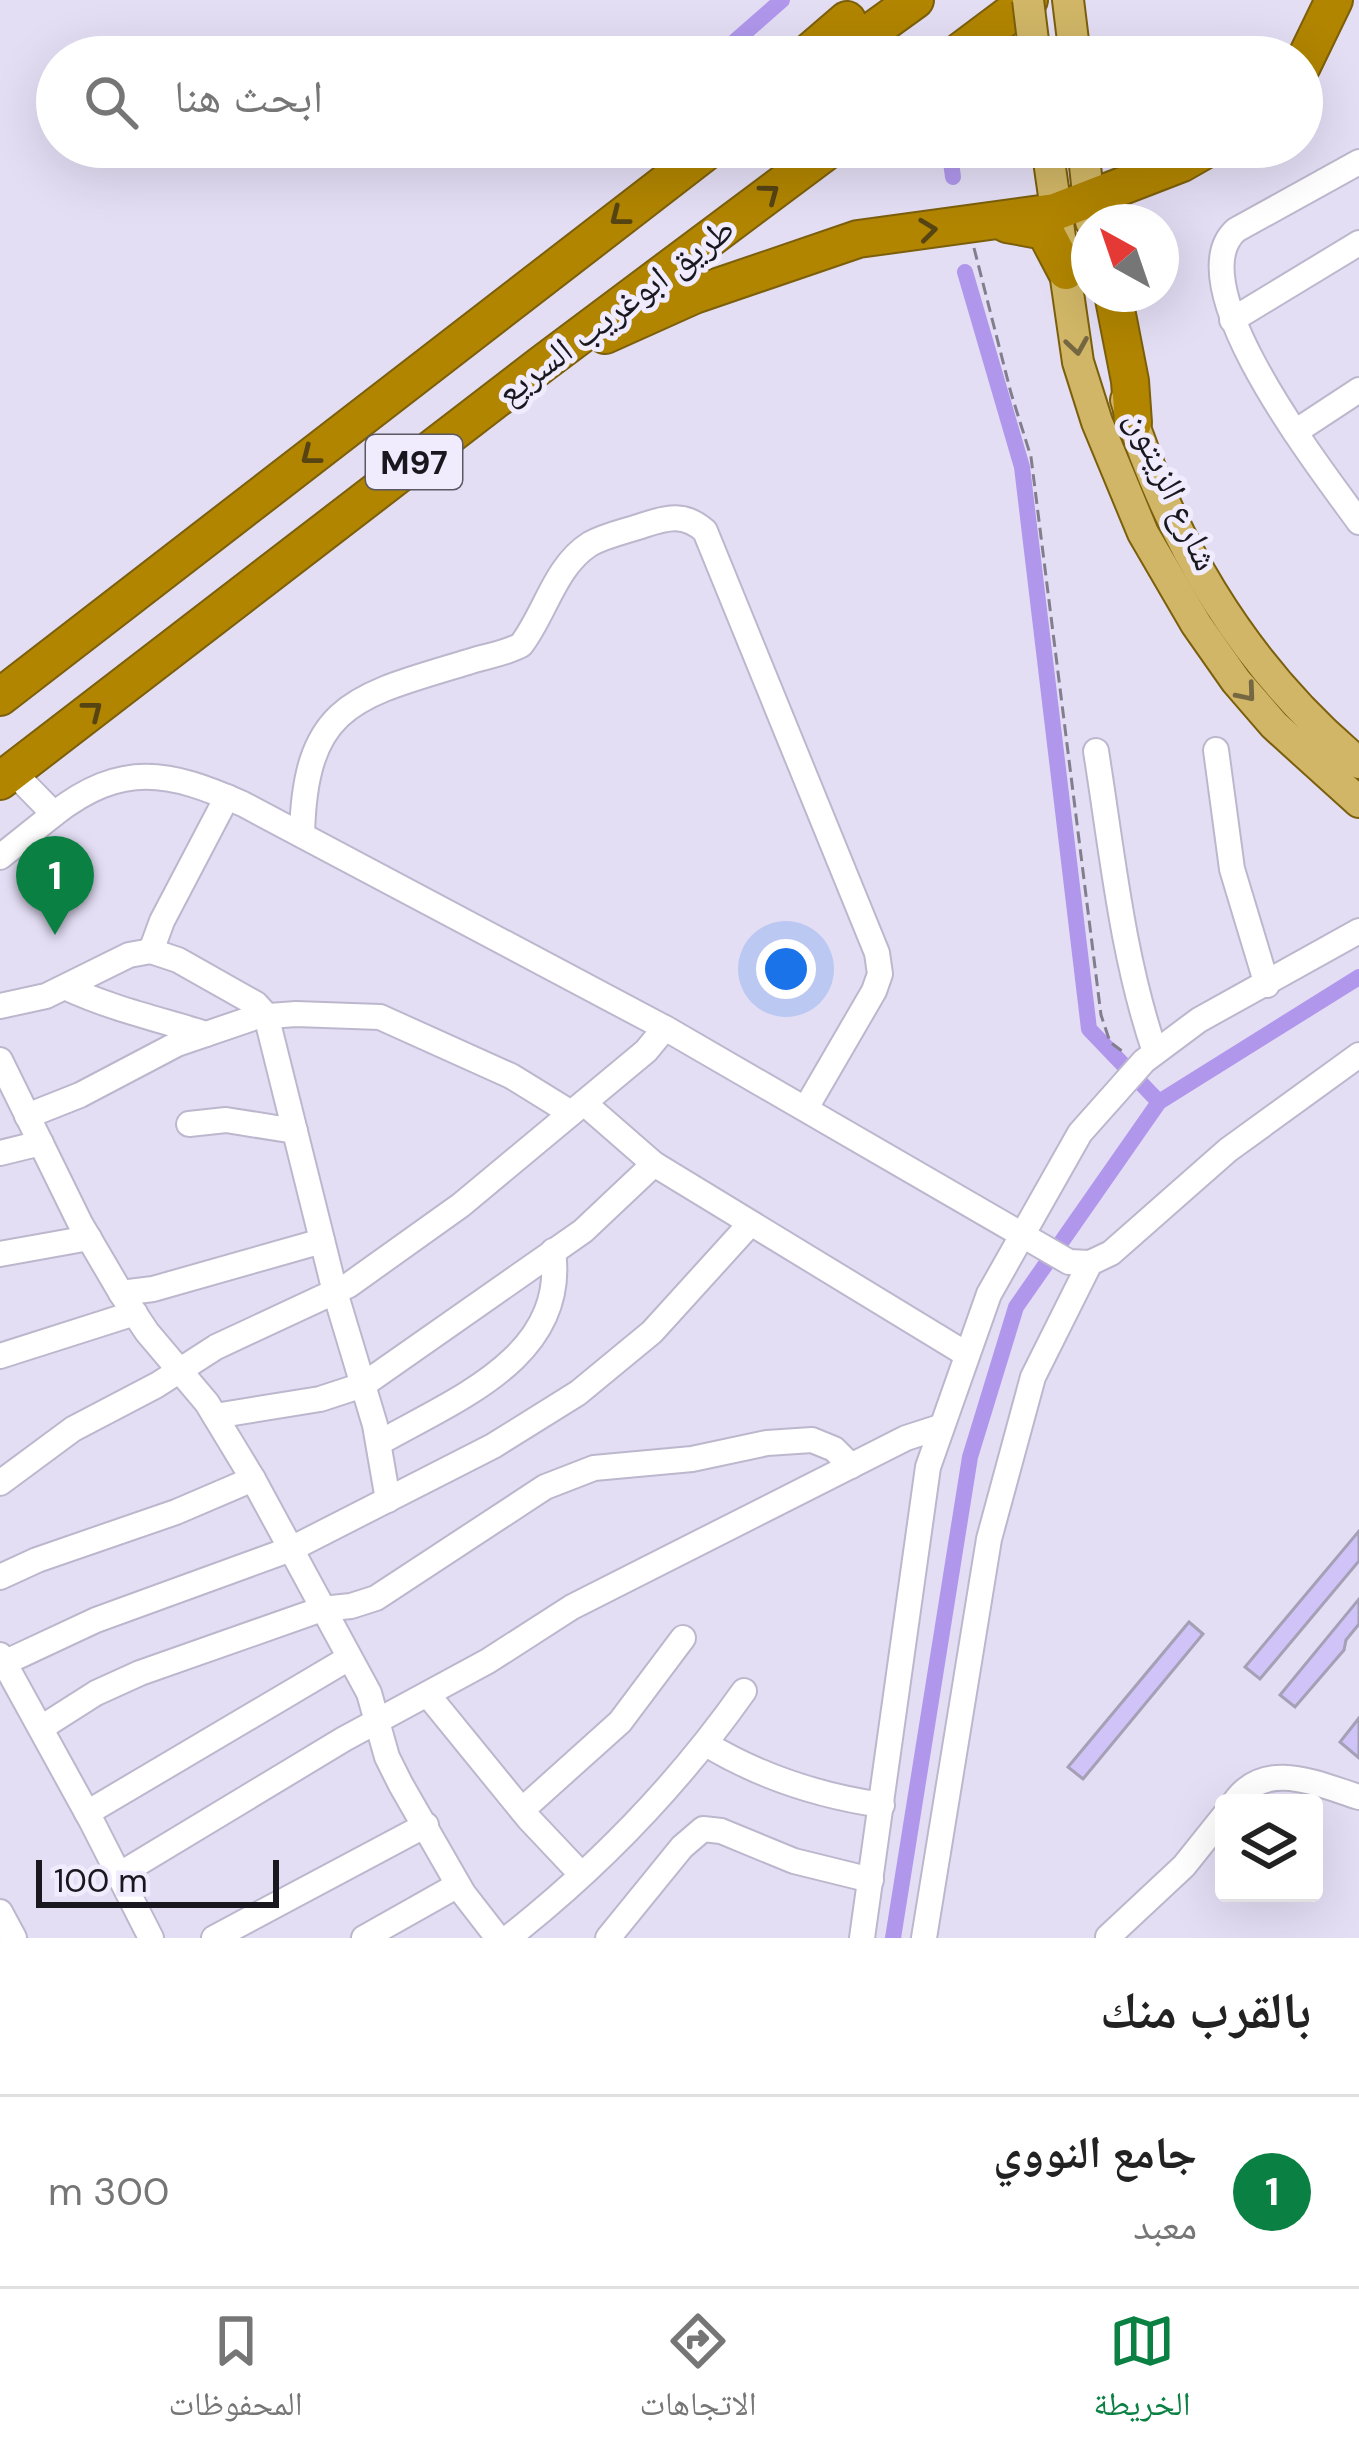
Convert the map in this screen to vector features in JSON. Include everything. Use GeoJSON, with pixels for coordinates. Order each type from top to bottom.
{"type":"FeatureCollection","features":[{"type":"Feature","properties":{"kind":"highway"},"geometry":{"type":"LineString","coordinates":[[830,36],[874,0]]}},
{"type":"Feature","properties":{"kind":"highway"},"geometry":{"type":"LineString","coordinates":[[865,36],[915,0]]}},
{"type":"Feature","properties":{"kind":"highway"},"geometry":{"type":"LineString","coordinates":[[981,36],[1029,0]]}},
{"type":"Feature","properties":{"kind":"highway"},"geometry":{"type":"LineString","coordinates":[[1317,36],[1334,0]]}},
{"type":"Feature","properties":{"kind":"highway"},"geometry":{"type":"LineString","coordinates":[[664,182],[679,168]]}},
{"type":"Feature","properties":{"kind":"highway","name":"طريق ابوغريب السريع"},"geometry":{"type":"LineString","coordinates":[[6,682],[683,168]]}},
{"type":"Feature","properties":{"kind":"highway","name":"طريق ابوغريب السريع"},"geometry":{"type":"LineString","coordinates":[[6,776],[804,168]]}},
{"type":"Feature","properties":{"kind":"highway"},"geometry":{"type":"LineString","coordinates":[[1107,204],[1172,168]]}},
{"type":"Feature","properties":{"kind":"highway"},"geometry":{"type":"LineString","coordinates":[[542,364],[694,295],[858,239],[1071,216]]}},
{"type":"Feature","properties":{"kind":"highway"},"geometry":{"type":"LineString","coordinates":[[977,224],[1045,231],[1066,271]]}},
{"type":"Feature","properties":{"kind":"highway"},"geometry":{"type":"LineString","coordinates":[[1117,312],[1133,423]]}},
{"type":"Feature","properties":{"kind":"main road"},"geometry":{"type":"LineString","coordinates":[[1029,0],[1033,36]]}},
{"type":"Feature","properties":{"kind":"main road"},"geometry":{"type":"LineString","coordinates":[[1068,0],[1072,36]]}},
{"type":"Feature","properties":{"kind":"main road","name":"شارع الزيتون"},"geometry":{"type":"LineString","coordinates":[[1059,168],[1081,204]]}},
{"type":"Feature","properties":{"kind":"main road","name":"شارع الزيتون"},"geometry":{"type":"LineString","coordinates":[[1084,168],[1086,204]]}},
{"type":"Feature","properties":{"kind":"main road","name":"شارع الزيتون"},"geometry":{"type":"LineString","coordinates":[[1071,258],[1066,271],[1078,362],[1142,533],[1237,681],[1274,725],[1359,802]]}},
{"type":"Feature","properties":{"kind":"main road","name":"شارع الزيتون"},"geometry":{"type":"LineString","coordinates":[[1106,312],[1114,361],[1133,423],[1173,523],[1216,602],[1281,691],[1359,763]]}},
{"type":"Feature","properties":{"kind":"street"},"geometry":{"type":"LineString","coordinates":[[1357,169],[1226,239],[1223,268],[1232,320],[1242,345],[1295,432],[1359,522]]}},
{"type":"Feature","properties":{"kind":"street"},"geometry":{"type":"LineString","coordinates":[[1232,320],[1359,243]]}},
{"type":"Feature","properties":{"kind":"street"},"geometry":{"type":"LineString","coordinates":[[1295,432],[1359,390]]}},
{"type":"Feature","properties":{"kind":"street"},"geometry":{"type":"LineString","coordinates":[[302,835],[303,786],[311,756],[328,728],[350,707],[374,690],[521,645],[565,568],[594,542],[660,520],[693,520],[705,531],[877,953],[880,974],[874,991],[806,1108]]}},
{"type":"Feature","properties":{"kind":"street"},"geometry":{"type":"LineString","coordinates":[[1216,750],[1232,868],[1267,985]]}},
{"type":"Feature","properties":{"kind":"street"},"geometry":{"type":"LineString","coordinates":[[1096,752],[1144,1020],[1139,1067]]}},
{"type":"Feature","properties":{"kind":"street"},"geometry":{"type":"LineString","coordinates":[[6,776],[54,814]]}},
{"type":"Feature","properties":{"kind":"street"},"geometry":{"type":"LineString","coordinates":[[0,857],[88,789],[142,776],[182,780],[302,835],[665,1028],[1067,1257],[1111,1253],[1228,1150],[1359,1055]]}},
{"type":"Feature","properties":{"kind":"street"},"geometry":{"type":"LineString","coordinates":[[151,951],[227,797]]}},
{"type":"Feature","properties":{"kind":"street"},"geometry":{"type":"LineString","coordinates":[[862,1938],[923,1498],[940,1427],[988,1294],[1080,1133],[1139,1067],[1198,1020],[1359,931]]}},
{"type":"Feature","properties":{"kind":"street"},"geometry":{"type":"LineString","coordinates":[[0,1006],[67,988],[129,955],[151,951],[178,960],[256,1004],[266,1016],[335,1292],[380,1443],[388,1501]]}},
{"type":"Feature","properties":{"kind":"street"},"geometry":{"type":"LineString","coordinates":[[67,988],[118,1011],[140,1013],[206,1034]]}},
{"type":"Feature","properties":{"kind":"street"},"geometry":{"type":"LineString","coordinates":[[27,1116],[80,1095],[177,1044],[266,1016],[380,1017],[578,1108],[654,1164],[966,1354]]}},
{"type":"Feature","properties":{"kind":"street"},"geometry":{"type":"LineString","coordinates":[[0,1483],[73,1429],[216,1347],[335,1292],[461,1205],[646,1051],[665,1028]]}},
{"type":"Feature","properties":{"kind":"street"},"geometry":{"type":"LineString","coordinates":[[0,1060],[89,1238],[128,1303],[215,1416],[253,1479],[369,1693],[386,1757],[458,1885],[496,1936],[580,1873],[633,1823],[706,1744],[744,1691]]}},
{"type":"Feature","properties":{"kind":"street"},"geometry":{"type":"LineString","coordinates":[[189,1124],[226,1120],[295,1131]]}},
{"type":"Feature","properties":{"kind":"street"},"geometry":{"type":"LineString","coordinates":[[0,1153],[40,1143]]}},
{"type":"Feature","properties":{"kind":"street"},"geometry":{"type":"LineString","coordinates":[[215,1416],[320,1399],[363,1385],[610,1208],[654,1164]]}},
{"type":"Feature","properties":{"kind":"street"},"geometry":{"type":"LineString","coordinates":[[151,1938],[2,1659],[291,1549],[493,1446],[595,1379],[652,1332],[750,1224]]}},
{"type":"Feature","properties":{"kind":"street"},"geometry":{"type":"LineString","coordinates":[[0,1254],[89,1238]]}},
{"type":"Feature","properties":{"kind":"street"},"geometry":{"type":"LineString","coordinates":[[0,1356],[105,1326],[128,1303],[153,1289],[322,1241]]}},
{"type":"Feature","properties":{"kind":"street"},"geometry":{"type":"LineString","coordinates":[[380,1443],[476,1388],[534,1338],[543,1324],[556,1276],[553,1251]]}},
{"type":"Feature","properties":{"kind":"street"},"geometry":{"type":"LineString","coordinates":[[923,1938],[989,1539],[1067,1257]]}},
{"type":"Feature","properties":{"kind":"street"},"geometry":{"type":"LineString","coordinates":[[117,1876],[572,1607],[906,1438],[940,1427]]}},
{"type":"Feature","properties":{"kind":"street"},"geometry":{"type":"LineString","coordinates":[[41,1728],[96,1693],[140,1673],[322,1609],[376,1598],[545,1486],[594,1468],[812,1440],[834,1450],[851,1466]]}},
{"type":"Feature","properties":{"kind":"street"},"geometry":{"type":"LineString","coordinates":[[0,1577],[253,1479]]}},
{"type":"Feature","properties":{"kind":"street"},"geometry":{"type":"LineString","coordinates":[[522,1810],[620,1722],[683,1638]]}},
{"type":"Feature","properties":{"kind":"street"},"geometry":{"type":"LineString","coordinates":[[87,1813],[350,1658]]}},
{"type":"Feature","properties":{"kind":"street"},"geometry":{"type":"LineString","coordinates":[[428,1695],[580,1873]]}},
{"type":"Feature","properties":{"kind":"street"},"geometry":{"type":"LineString","coordinates":[[706,1744],[736,1762],[800,1786],[882,1805]]}},
{"type":"Feature","properties":{"kind":"street"},"geometry":{"type":"LineString","coordinates":[[1242,1794],[1250,1784],[1272,1776],[1359,1798]]}},
{"type":"Feature","properties":{"kind":"street"},"geometry":{"type":"LineString","coordinates":[[214,1938],[426,1825]]}},
{"type":"Feature","properties":{"kind":"street"},"geometry":{"type":"LineString","coordinates":[[1108,1937],[1184,1866],[1215,1827]]}},
{"type":"Feature","properties":{"kind":"street"},"geometry":{"type":"LineString","coordinates":[[608,1938],[703,1828],[794,1861],[871,1880]]}},
{"type":"Feature","properties":{"kind":"street"},"geometry":{"type":"LineString","coordinates":[[364,1938],[458,1885]]}},
{"type":"Feature","properties":{"kind":"street"},"geometry":{"type":"LineString","coordinates":[[0,1912],[14,1938]]}},
{"type":"Feature","properties":{"kind":"path"},"geometry":{"type":"LineString","coordinates":[[977,224],[1011,393],[1031,457],[1104,1030],[1119,1052],[1130,1050],[1139,1067]]}},
{"type":"Feature","properties":{"kind":"building"},"geometry":{"type":"Polygon","coordinates":[[[1359,1531],[1359,1561],[1260,1679],[1245,1667],[1359,1531]]]}},
{"type":"Feature","properties":{"kind":"building"},"geometry":{"type":"Polygon","coordinates":[[[1359,1599],[1359,1624],[1344,1650],[1295,1707],[1280,1695],[1359,1599]]]}},
{"type":"Feature","properties":{"kind":"building"},"geometry":{"type":"Polygon","coordinates":[[[1189,1622],[1203,1634],[1083,1779],[1068,1767],[1189,1622]]]}},
{"type":"Feature","properties":{"kind":"building"},"geometry":{"type":"Polygon","coordinates":[[[1359,1718],[1359,1758],[1340,1742],[1359,1718]]]}},
{"type":"Feature","properties":{"kind":"waterway"},"geometry":{"type":"LineString","coordinates":[[741,36],[782,0]]}},
{"type":"Feature","properties":{"kind":"waterway"},"geometry":{"type":"LineString","coordinates":[[952,168],[953,177]]}},
{"type":"Feature","properties":{"kind":"waterway"},"geometry":{"type":"LineString","coordinates":[[965,272],[1022,467],[1089,1029],[1159,1102]]}},
{"type":"Feature","properties":{"kind":"waterway"},"geometry":{"type":"LineString","coordinates":[[893,1938],[970,1457],[1016,1307],[1159,1102],[1359,977]]}},
{"type":"Feature","properties":{"kind":"place","name":"جامع النووي"},"geometry":{"type":"Point","coordinates":[55,935]}}]}
